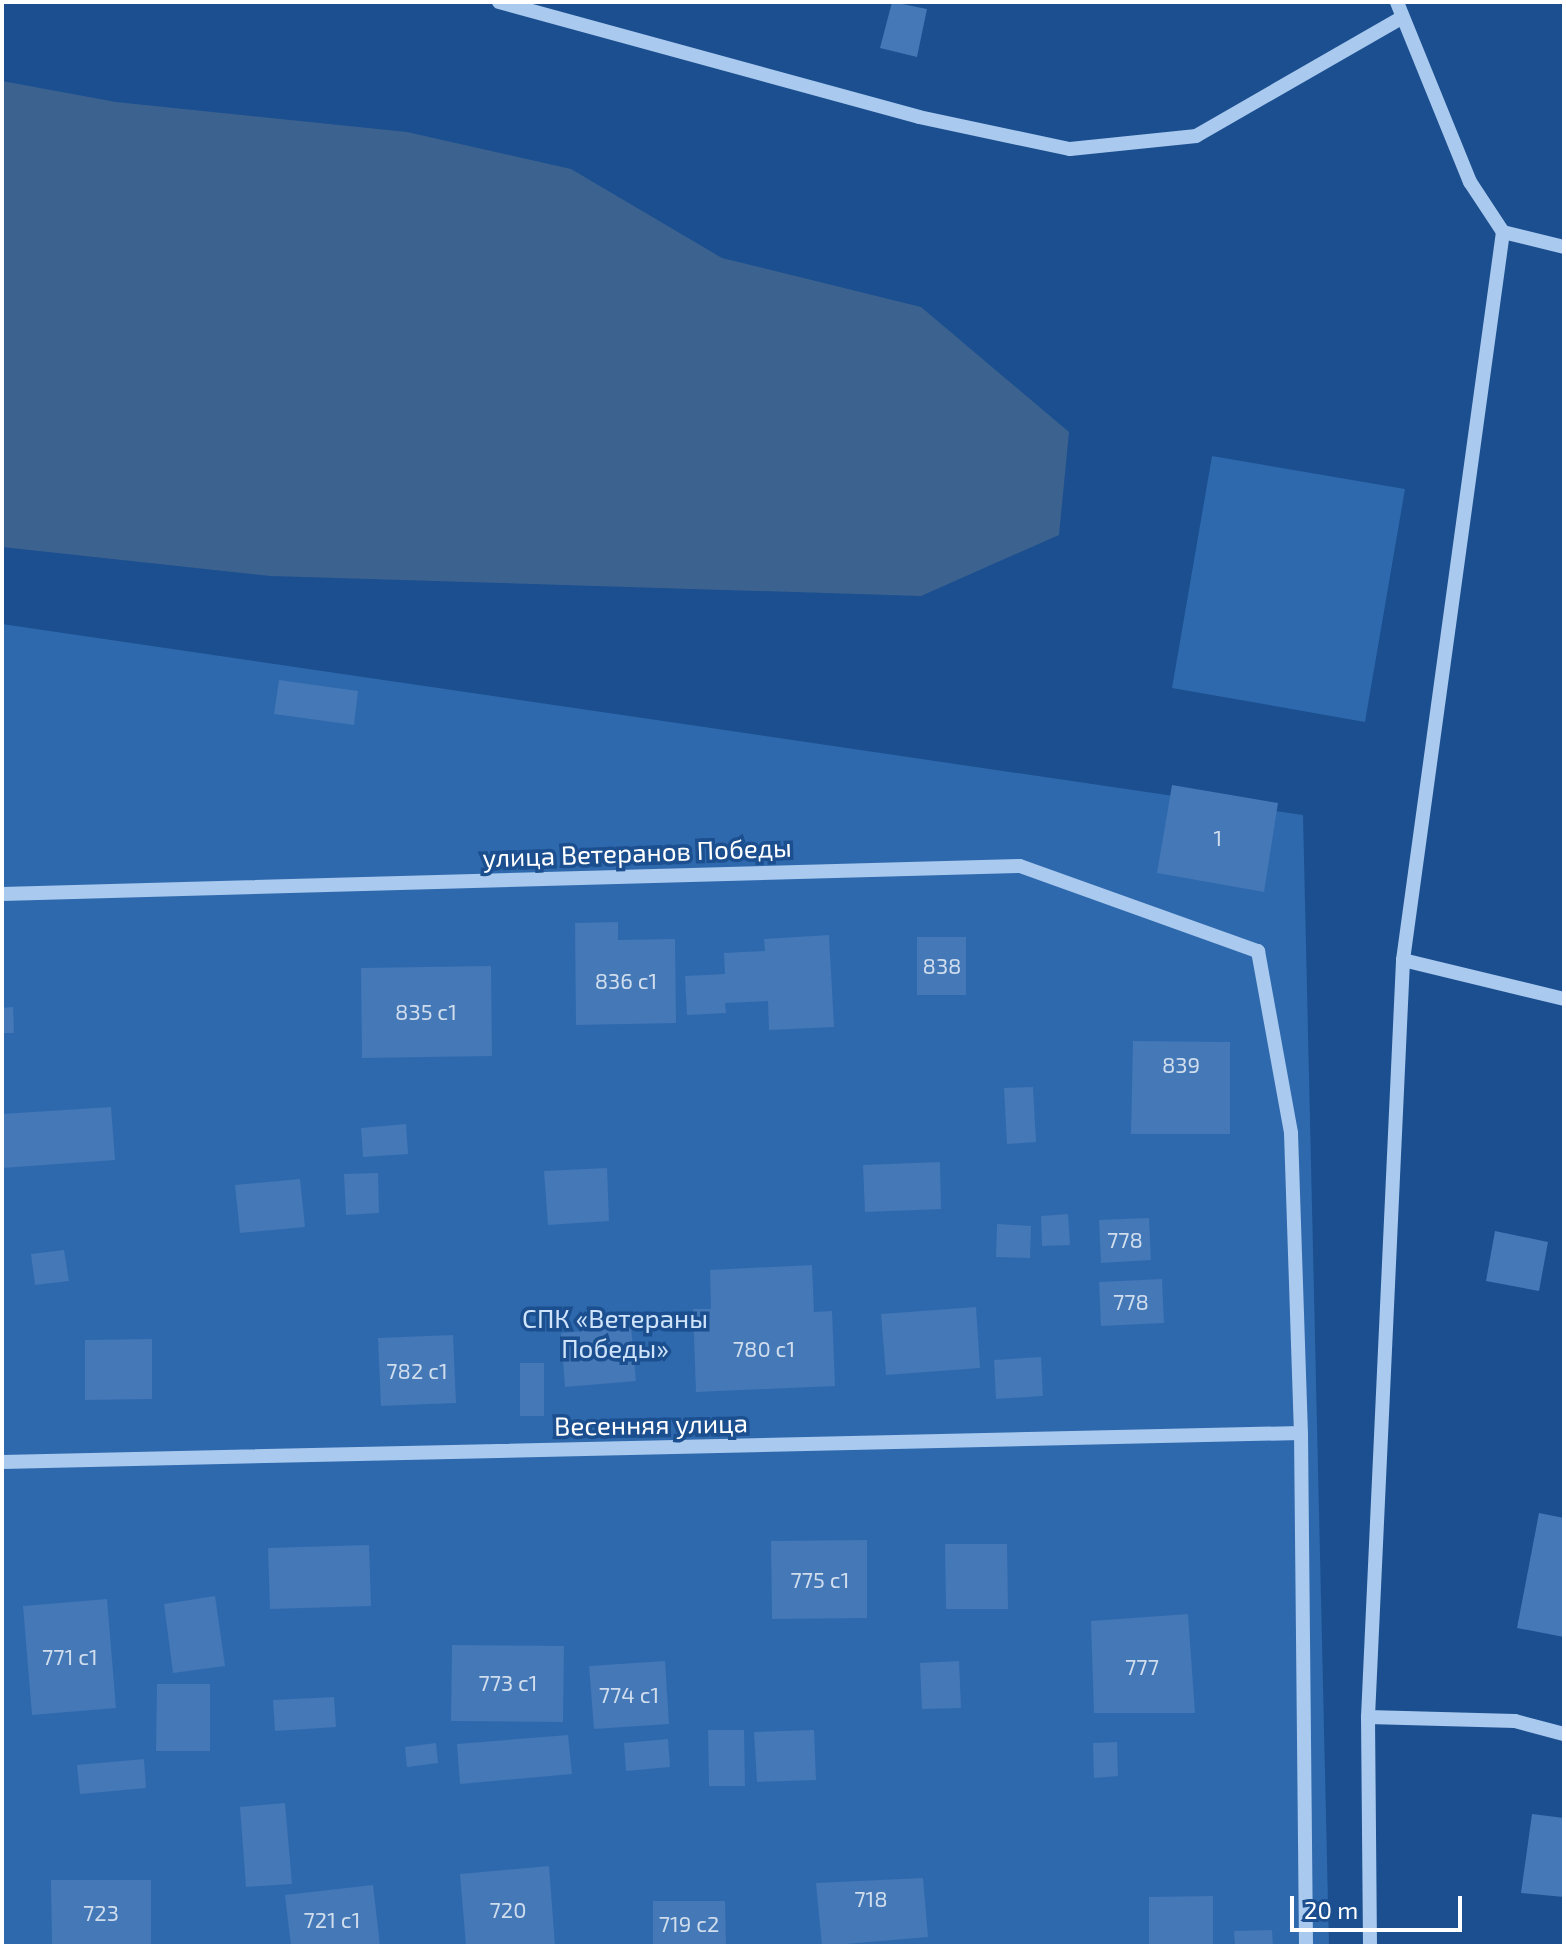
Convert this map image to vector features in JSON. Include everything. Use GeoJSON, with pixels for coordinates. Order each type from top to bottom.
{"type":"FeatureCollection","features":[{"type":"Feature","properties":{"kind":"street"},"geometry":{"type":"LineString","coordinates":[[499,2],[919,117],[1070,149],[1196,136],[1401,18]]}},
{"type":"Feature","properties":{"kind":"street"},"geometry":{"type":"LineString","coordinates":[[1370,1946],[1368,1717],[1403,960],[1503,232],[1470,182],[1397,2]]}},
{"type":"Feature","properties":{"kind":"street"},"geometry":{"type":"LineString","coordinates":[[1503,232],[1564,247]]}},
{"type":"Feature","properties":{"kind":"street","name":"улица Ветеранов Победы"},"geometry":{"type":"LineString","coordinates":[[2,894],[1020,866],[1258,951],[1291,1133],[1301,1433]]}},
{"type":"Feature","properties":{"kind":"street"},"geometry":{"type":"LineString","coordinates":[[1403,960],[1564,999]]}},
{"type":"Feature","properties":{"kind":"street"},"geometry":{"type":"LineString","coordinates":[[1301,1433],[1306,1946]]}},
{"type":"Feature","properties":{"kind":"street","name":"Весенняя улица"},"geometry":{"type":"LineString","coordinates":[[2,1462],[1301,1433]]}},
{"type":"Feature","properties":{"kind":"street"},"geometry":{"type":"LineString","coordinates":[[1368,1717],[1515,1721],[1564,1734]]}},
{"type":"Feature","properties":{"kind":"green space"},"geometry":{"type":"Polygon","coordinates":[[[1212,456],[1405,489],[1365,722],[1172,688],[1212,456]]]}},
{"type":"Feature","properties":{"kind":"green space","name":"СПК «Ветераны Победы»"},"geometry":{"type":"Polygon","coordinates":[[[2,624],[1303,815],[1329,1946],[2,1946],[2,624]]]}},
{"type":"Feature","properties":{"kind":"shaded area"},"geometry":{"type":"Polygon","coordinates":[[[2,81],[116,102],[407,132],[571,169],[722,258],[921,307],[1069,432],[1059,535],[921,596],[270,576],[2,547],[2,81]]]}},
{"type":"Feature","properties":{"kind":"building"},"geometry":{"type":"Polygon","coordinates":[[[892,2],[927,9],[917,57],[880,48],[892,2]]]}},
{"type":"Feature","properties":{"kind":"building"},"geometry":{"type":"Polygon","coordinates":[[[279,680],[358,691],[354,725],[274,714],[279,680]]]}},
{"type":"Feature","properties":{"kind":"building"},"geometry":{"type":"Polygon","coordinates":[[[1172,785],[1278,803],[1264,892],[1157,873],[1172,785]]]}},
{"type":"Feature","properties":{"kind":"building"},"geometry":{"type":"Polygon","coordinates":[[[618,922],[618,940],[675,939],[676,1023],[576,1025],[575,923],[618,922]]]}},
{"type":"Feature","properties":{"kind":"building"},"geometry":{"type":"Polygon","coordinates":[[[829,935],[834,1027],[769,1030],[768,1001],[725,1003],[726,1013],[687,1015],[685,976],[725,974],[724,953],[765,951],[764,939],[829,935]]]}},
{"type":"Feature","properties":{"kind":"building"},"geometry":{"type":"Polygon","coordinates":[[[917,937],[966,937],[966,995],[917,995],[917,937]]]}},
{"type":"Feature","properties":{"kind":"building"},"geometry":{"type":"Polygon","coordinates":[[[491,966],[492,1056],[362,1058],[361,968],[491,966]]]}},
{"type":"Feature","properties":{"kind":"building"},"geometry":{"type":"Polygon","coordinates":[[[13,1007],[14,1033],[2,1033],[2,1008],[13,1007]]]}},
{"type":"Feature","properties":{"kind":"building"},"geometry":{"type":"Polygon","coordinates":[[[1133,1041],[1230,1042],[1230,1134],[1131,1134],[1133,1041]]]}},
{"type":"Feature","properties":{"kind":"building"},"geometry":{"type":"Polygon","coordinates":[[[1033,1087],[1036,1142],[1007,1144],[1004,1088],[1033,1087]]]}},
{"type":"Feature","properties":{"kind":"building"},"geometry":{"type":"Polygon","coordinates":[[[111,1107],[115,1160],[2,1168],[2,1114],[111,1107]]]}},
{"type":"Feature","properties":{"kind":"building"},"geometry":{"type":"Polygon","coordinates":[[[406,1124],[408,1154],[363,1157],[361,1128],[406,1124]]]}},
{"type":"Feature","properties":{"kind":"building"},"geometry":{"type":"Polygon","coordinates":[[[940,1162],[941,1209],[865,1212],[863,1165],[940,1162]]]}},
{"type":"Feature","properties":{"kind":"building"},"geometry":{"type":"Polygon","coordinates":[[[607,1168],[609,1221],[548,1225],[544,1171],[607,1168]]]}},
{"type":"Feature","properties":{"kind":"building"},"geometry":{"type":"Polygon","coordinates":[[[378,1173],[379,1213],[346,1215],[344,1174],[378,1173]]]}},
{"type":"Feature","properties":{"kind":"building"},"geometry":{"type":"Polygon","coordinates":[[[300,1179],[305,1227],[240,1233],[235,1185],[300,1179]]]}},
{"type":"Feature","properties":{"kind":"building"},"geometry":{"type":"Polygon","coordinates":[[[1068,1214],[1070,1245],[1042,1246],[1041,1216],[1068,1214]]]}},
{"type":"Feature","properties":{"kind":"building"},"geometry":{"type":"Polygon","coordinates":[[[1149,1218],[1151,1260],[1101,1263],[1099,1220],[1149,1218]]]}},
{"type":"Feature","properties":{"kind":"building"},"geometry":{"type":"Polygon","coordinates":[[[997,1224],[1031,1226],[1030,1258],[996,1257],[997,1224]]]}},
{"type":"Feature","properties":{"kind":"building"},"geometry":{"type":"Polygon","coordinates":[[[1495,1231],[1548,1242],[1539,1291],[1486,1281],[1495,1231]]]}},
{"type":"Feature","properties":{"kind":"building"},"geometry":{"type":"Polygon","coordinates":[[[64,1250],[69,1281],[35,1285],[31,1254],[64,1250]]]}},
{"type":"Feature","properties":{"kind":"building"},"geometry":{"type":"Polygon","coordinates":[[[812,1265],[814,1312],[832,1311],[835,1386],[696,1392],[693,1309],[711,1309],[710,1270],[812,1265]]]}},
{"type":"Feature","properties":{"kind":"building"},"geometry":{"type":"Polygon","coordinates":[[[1162,1279],[1164,1323],[1101,1326],[1099,1282],[1162,1279]]]}},
{"type":"Feature","properties":{"kind":"building"},"geometry":{"type":"Polygon","coordinates":[[[976,1307],[980,1368],[886,1375],[881,1314],[976,1307]]]}},
{"type":"Feature","properties":{"kind":"building"},"geometry":{"type":"Polygon","coordinates":[[[631,1327],[636,1381],[565,1387],[561,1333],[631,1327]]]}},
{"type":"Feature","properties":{"kind":"building"},"geometry":{"type":"Polygon","coordinates":[[[453,1335],[456,1403],[381,1406],[378,1338],[453,1335]]]}},
{"type":"Feature","properties":{"kind":"building"},"geometry":{"type":"Polygon","coordinates":[[[152,1339],[152,1399],[85,1400],[85,1340],[152,1339]]]}},
{"type":"Feature","properties":{"kind":"building"},"geometry":{"type":"Polygon","coordinates":[[[1041,1357],[1043,1396],[996,1399],[994,1360],[1041,1357]]]}},
{"type":"Feature","properties":{"kind":"building"},"geometry":{"type":"Polygon","coordinates":[[[520,1363],[544,1363],[544,1416],[520,1416],[520,1363]]]}},
{"type":"Feature","properties":{"kind":"building"},"geometry":{"type":"Polygon","coordinates":[[[1539,1513],[1564,1518],[1564,1637],[1517,1628],[1539,1513]]]}},
{"type":"Feature","properties":{"kind":"building"},"geometry":{"type":"Polygon","coordinates":[[[867,1540],[867,1618],[772,1619],[771,1541],[867,1540]]]}},
{"type":"Feature","properties":{"kind":"building"},"geometry":{"type":"Polygon","coordinates":[[[945,1544],[1007,1544],[1008,1609],[946,1609],[945,1544]]]}},
{"type":"Feature","properties":{"kind":"building"},"geometry":{"type":"Polygon","coordinates":[[[369,1545],[371,1606],[270,1609],[268,1548],[369,1545]]]}},
{"type":"Feature","properties":{"kind":"building"},"geometry":{"type":"Polygon","coordinates":[[[215,1596],[225,1666],[173,1673],[164,1604],[215,1596]]]}},
{"type":"Feature","properties":{"kind":"building"},"geometry":{"type":"Polygon","coordinates":[[[107,1599],[116,1708],[32,1715],[23,1606],[107,1599]]]}},
{"type":"Feature","properties":{"kind":"building"},"geometry":{"type":"Polygon","coordinates":[[[1188,1614],[1195,1713],[1094,1713],[1091,1621],[1188,1614]]]}},
{"type":"Feature","properties":{"kind":"building"},"geometry":{"type":"Polygon","coordinates":[[[452,1645],[564,1646],[563,1722],[451,1721],[452,1645]]]}},
{"type":"Feature","properties":{"kind":"building"},"geometry":{"type":"Polygon","coordinates":[[[665,1661],[669,1724],[594,1729],[589,1666],[665,1661]]]}},
{"type":"Feature","properties":{"kind":"building"},"geometry":{"type":"Polygon","coordinates":[[[959,1661],[961,1708],[922,1709],[920,1663],[959,1661]]]}},
{"type":"Feature","properties":{"kind":"building"},"geometry":{"type":"Polygon","coordinates":[[[157,1684],[210,1684],[210,1751],[156,1751],[157,1684]]]}},
{"type":"Feature","properties":{"kind":"building"},"geometry":{"type":"Polygon","coordinates":[[[334,1697],[336,1727],[275,1731],[273,1700],[334,1697]]]}},
{"type":"Feature","properties":{"kind":"building"},"geometry":{"type":"Polygon","coordinates":[[[708,1730],[744,1730],[745,1786],[709,1786],[708,1730]]]}},
{"type":"Feature","properties":{"kind":"building"},"geometry":{"type":"Polygon","coordinates":[[[814,1730],[816,1780],[757,1782],[754,1732],[814,1730]]]}},
{"type":"Feature","properties":{"kind":"building"},"geometry":{"type":"Polygon","coordinates":[[[568,1735],[572,1774],[460,1784],[457,1744],[568,1735]]]}},
{"type":"Feature","properties":{"kind":"building"},"geometry":{"type":"Polygon","coordinates":[[[668,1739],[670,1767],[626,1771],[624,1743],[668,1739]]]}},
{"type":"Feature","properties":{"kind":"building"},"geometry":{"type":"Polygon","coordinates":[[[1117,1742],[1118,1776],[1094,1778],[1093,1743],[1117,1742]]]}},
{"type":"Feature","properties":{"kind":"building"},"geometry":{"type":"Polygon","coordinates":[[[436,1743],[438,1763],[407,1767],[405,1747],[436,1743]]]}},
{"type":"Feature","properties":{"kind":"building"},"geometry":{"type":"Polygon","coordinates":[[[144,1759],[146,1788],[80,1794],[77,1765],[144,1759]]]}},
{"type":"Feature","properties":{"kind":"building"},"geometry":{"type":"Polygon","coordinates":[[[285,1803],[292,1884],[246,1887],[240,1807],[285,1803]]]}},
{"type":"Feature","properties":{"kind":"building"},"geometry":{"type":"Polygon","coordinates":[[[1532,1814],[1564,1818],[1564,1897],[1521,1893],[1532,1814]]]}},
{"type":"Feature","properties":{"kind":"building"},"geometry":{"type":"Polygon","coordinates":[[[549,1866],[555,1946],[466,1946],[460,1874],[549,1866]]]}},
{"type":"Feature","properties":{"kind":"building"},"geometry":{"type":"Polygon","coordinates":[[[923,1878],[928,1937],[822,1946],[816,1883],[923,1878]]]}},
{"type":"Feature","properties":{"kind":"building"},"geometry":{"type":"Polygon","coordinates":[[[51,1880],[151,1880],[151,1946],[52,1946],[51,1880]]]}},
{"type":"Feature","properties":{"kind":"building"},"geometry":{"type":"Polygon","coordinates":[[[373,1885],[380,1946],[291,1946],[285,1895],[373,1885]]]}},
{"type":"Feature","properties":{"kind":"building"},"geometry":{"type":"Polygon","coordinates":[[[1213,1896],[1213,1946],[1149,1946],[1149,1897],[1213,1896]]]}},
{"type":"Feature","properties":{"kind":"building"},"geometry":{"type":"Polygon","coordinates":[[[653,1901],[725,1901],[726,1946],[653,1946],[653,1901]]]}},
{"type":"Feature","properties":{"kind":"building"},"geometry":{"type":"Polygon","coordinates":[[[1272,1930],[1273,1946],[1235,1946],[1234,1931],[1272,1930]]]}}]}
